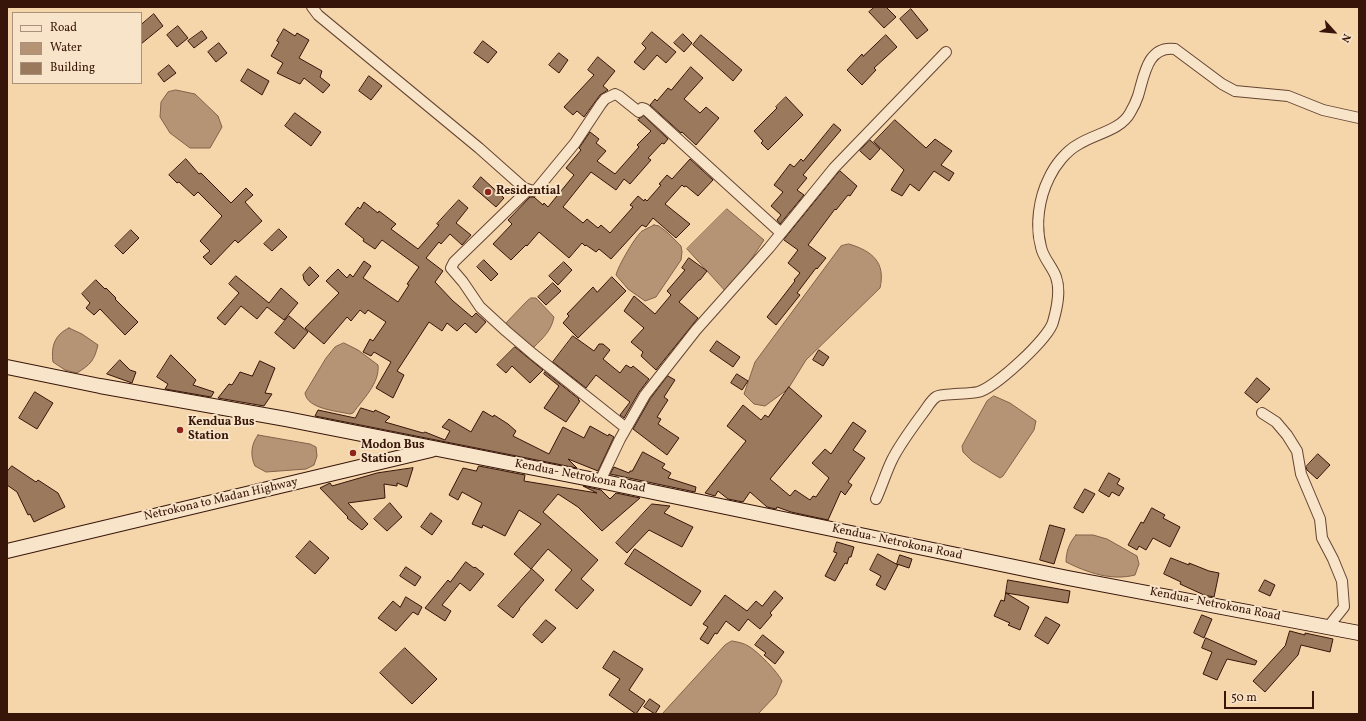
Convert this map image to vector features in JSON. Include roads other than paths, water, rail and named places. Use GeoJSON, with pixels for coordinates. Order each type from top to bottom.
{"type":"FeatureCollection","features":[{"type":"Feature","properties":{"kind":"main road","name":"Kendua- Netrokona Road"},"geometry":{"type":"LineString","coordinates":[[7,367],[100,386],[271,416],[600,481],[1068,578],[1359,633]]}},
{"type":"Feature","properties":{"kind":"main road","name":"Netrokona to Madan Highway"},"geometry":{"type":"LineString","coordinates":[[7,551],[435,449]]}},
{"type":"Feature","properties":{"kind":"street"},"geometry":{"type":"LineString","coordinates":[[312,7],[372,61],[479,148],[515,181],[528,190],[533,191],[537,189],[575,143],[600,104],[605,99],[615,94],[639,112],[642,108],[645,108],[781,233]]}},
{"type":"Feature","properties":{"kind":"street"},"geometry":{"type":"LineString","coordinates":[[876,499],[893,459],[917,420],[935,397],[939,395],[980,392],[999,380],[1044,338],[1050,329],[1053,324],[1059,301],[1056,277],[1041,247],[1038,222],[1041,200],[1049,178],[1060,159],[1077,144],[1119,125],[1129,115],[1138,98],[1148,63],[1153,56],[1170,48],[1175,49],[1222,84],[1235,91],[1288,96],[1323,110],[1359,118]]}},
{"type":"Feature","properties":{"kind":"street"},"geometry":{"type":"LineString","coordinates":[[600,481],[620,439],[645,395],[696,330],[781,233],[834,168],[946,52]]}},
{"type":"Feature","properties":{"kind":"street"},"geometry":{"type":"LineString","coordinates":[[528,190],[454,262],[451,268],[463,282],[480,307],[506,331],[626,428]]}},
{"type":"Feature","properties":{"kind":"street"},"geometry":{"type":"LineString","coordinates":[[1262,413],[1276,422],[1298,451],[1301,474],[1320,519],[1322,538],[1342,581],[1344,607],[1328,627]]}},
{"type":"Feature","properties":{"kind":"water"},"geometry":{"type":"Polygon","coordinates":[[[176,90],[195,94],[218,116],[222,127],[210,148],[190,148],[170,133],[160,117],[161,102],[168,92],[176,90]]]}},
{"type":"Feature","properties":{"kind":"water"},"geometry":{"type":"Polygon","coordinates":[[[727,209],[764,240],[728,294],[687,249],[727,209]]]}},
{"type":"Feature","properties":{"kind":"water"},"geometry":{"type":"Polygon","coordinates":[[[654,225],[659,226],[668,233],[681,246],[682,252],[681,260],[656,297],[645,301],[628,289],[616,275],[623,259],[639,234],[654,225]]]}},
{"type":"Feature","properties":{"kind":"water"},"geometry":{"type":"Polygon","coordinates":[[[849,244],[870,254],[879,264],[881,271],[880,288],[806,360],[788,389],[765,406],[754,404],[744,394],[755,362],[841,246],[849,244]]]}},
{"type":"Feature","properties":{"kind":"water"},"geometry":{"type":"Polygon","coordinates":[[[531,298],[536,298],[554,317],[549,330],[534,347],[531,347],[505,324],[531,298]]]}},
{"type":"Feature","properties":{"kind":"water"},"geometry":{"type":"Polygon","coordinates":[[[69,328],[82,334],[98,345],[91,362],[77,373],[65,370],[53,362],[53,346],[60,334],[69,328]]]}},
{"type":"Feature","properties":{"kind":"water"},"geometry":{"type":"Polygon","coordinates":[[[344,343],[358,350],[378,365],[378,372],[374,384],[353,413],[350,414],[317,406],[311,403],[305,393],[326,358],[335,347],[344,343]]]}},
{"type":"Feature","properties":{"kind":"water"},"geometry":{"type":"Polygon","coordinates":[[[994,396],[1010,403],[1036,421],[1034,430],[1003,476],[1000,478],[972,461],[963,452],[962,446],[987,401],[994,396]]]}},
{"type":"Feature","properties":{"kind":"water"},"geometry":{"type":"Polygon","coordinates":[[[258,435],[310,444],[316,447],[317,456],[314,465],[306,469],[266,472],[255,466],[252,458],[253,446],[258,435]]]}},
{"type":"Feature","properties":{"kind":"water"},"geometry":{"type":"Polygon","coordinates":[[[1076,535],[1093,535],[1107,539],[1137,556],[1139,564],[1135,575],[1118,577],[1100,575],[1083,570],[1066,562],[1068,548],[1076,535]]]}},
{"type":"Feature","properties":{"kind":"water"},"geometry":{"type":"Polygon","coordinates":[[[732,641],[748,646],[754,650],[772,667],[782,681],[776,695],[758,714],[662,714],[725,645],[732,641]]]}},
{"type":"Feature","properties":{"kind":"place","name":"Residential"},"geometry":{"type":"Point","coordinates":[488,192]}},
{"type":"Feature","properties":{"kind":"place","name":"Kendua Bus Station"},"geometry":{"type":"Point","coordinates":[180,430]}},
{"type":"Feature","properties":{"kind":"place","name":"Modon Bus Station"},"geometry":{"type":"Point","coordinates":[353,453]}}]}
